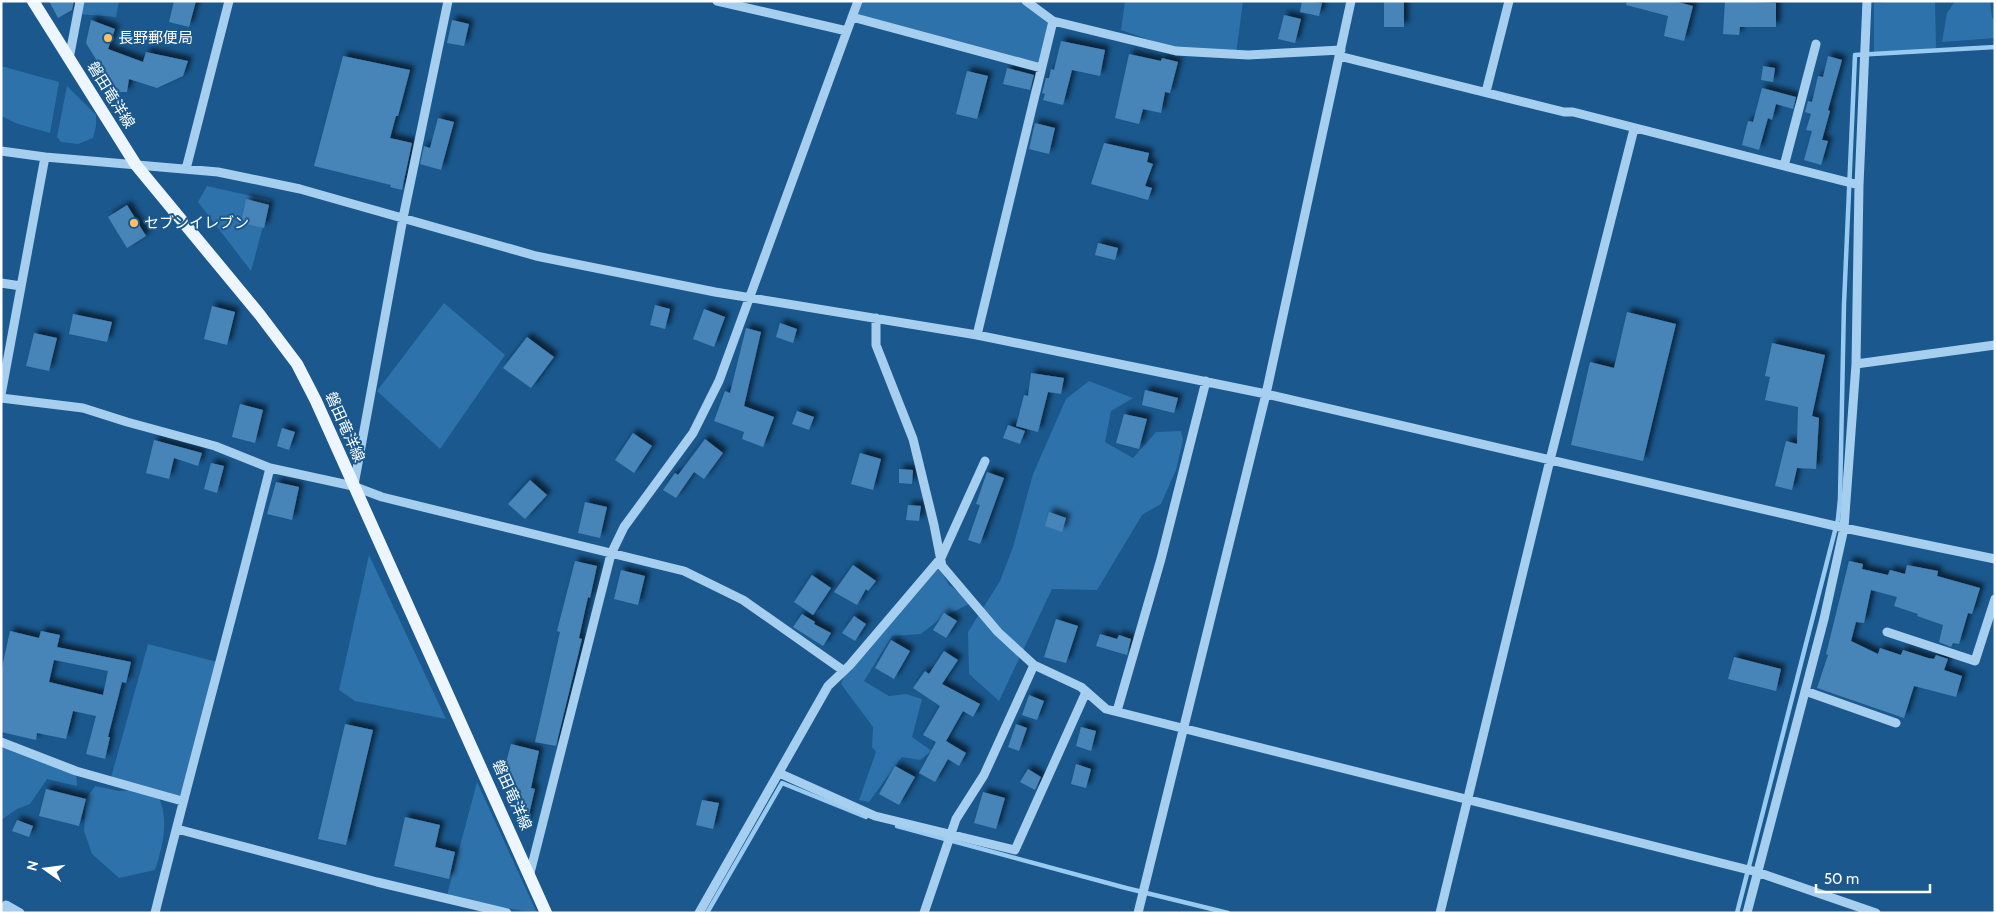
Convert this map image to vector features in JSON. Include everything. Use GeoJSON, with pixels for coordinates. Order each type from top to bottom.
{"type":"FeatureCollection","features":[{"type":"Feature","properties":{"kind":"main road","name":"磐田竜洋線"},"geometry":{"type":"LineString","coordinates":[[33,1],[136,165],[260,315],[297,364],[316,401],[530,873],[546,913]]}},
{"type":"Feature","properties":{"kind":"street"},"geometry":{"type":"LineString","coordinates":[[69,59],[80,1]]}},
{"type":"Feature","properties":{"kind":"street"},"geometry":{"type":"LineString","coordinates":[[186,169],[229,1]]}},
{"type":"Feature","properties":{"kind":"street"},"geometry":{"type":"LineString","coordinates":[[354,486],[403,218],[448,1]]}},
{"type":"Feature","properties":{"kind":"street"},"geometry":{"type":"LineString","coordinates":[[717,1],[847,31]]}},
{"type":"Feature","properties":{"kind":"street"},"geometry":{"type":"LineString","coordinates":[[530,873],[611,554],[624,526],[693,433],[719,381],[858,1]]}},
{"type":"Feature","properties":{"kind":"street"},"geometry":{"type":"LineString","coordinates":[[1026,1],[1052,22],[1176,51],[1248,55],[1340,53],[1564,112],[1573,112],[1852,183]]}},
{"type":"Feature","properties":{"kind":"street"},"geometry":{"type":"LineString","coordinates":[[1138,913],[1266,394],[1351,1]]}},
{"type":"Feature","properties":{"kind":"street"},"geometry":{"type":"LineString","coordinates":[[1486,92],[1509,1]]}},
{"type":"Feature","properties":{"kind":"street"},"geometry":{"type":"LineString","coordinates":[[1747,913],[1824,619],[1844,528],[1856,364],[1852,183],[1864,61],[1867,1]]}},
{"type":"Feature","properties":{"kind":"street"},"geometry":{"type":"LineString","coordinates":[[852,17],[1041,68]]}},
{"type":"Feature","properties":{"kind":"street"},"geometry":{"type":"LineString","coordinates":[[977,335],[1052,22]]}},
{"type":"Feature","properties":{"kind":"street"},"geometry":{"type":"LineString","coordinates":[[1784,166],[1816,44]]}},
{"type":"Feature","properties":{"kind":"street"},"geometry":{"type":"LineString","coordinates":[[1440,913],[1550,460],[1634,129]]}},
{"type":"Feature","properties":{"kind":"street"},"geometry":{"type":"LineString","coordinates":[[1,151],[45,157],[218,172],[300,190],[536,256],[750,298],[977,335],[1206,381],[1844,528],[1995,559]]}},
{"type":"Feature","properties":{"kind":"street"},"geometry":{"type":"LineString","coordinates":[[45,157],[1,397],[83,408],[215,446],[270,468],[354,486],[382,497],[684,571],[743,600],[844,672]]}},
{"type":"Feature","properties":{"kind":"street"},"geometry":{"type":"LineString","coordinates":[[1,283],[21,286]]}},
{"type":"Feature","properties":{"kind":"street"},"geometry":{"type":"LineString","coordinates":[[876,318],[876,345],[913,439],[942,566],[998,632],[1034,665],[1081,687],[1106,708],[1757,872],[1876,913]]}},
{"type":"Feature","properties":{"kind":"street"},"geometry":{"type":"LineString","coordinates":[[1856,364],[1995,345]]}},
{"type":"Feature","properties":{"kind":"street"},"geometry":{"type":"LineString","coordinates":[[1116,711],[1161,559],[1206,381]]}},
{"type":"Feature","properties":{"kind":"street"},"geometry":{"type":"LineString","coordinates":[[700,913],[828,686],[844,672],[941,558],[985,460]]}},
{"type":"Feature","properties":{"kind":"street"},"geometry":{"type":"LineString","coordinates":[[155,913],[182,802],[224,652],[270,468]]}},
{"type":"Feature","properties":{"kind":"street"},"geometry":{"type":"LineString","coordinates":[[1887,632],[1975,661],[1995,599]]}},
{"type":"Feature","properties":{"kind":"street"},"geometry":{"type":"LineString","coordinates":[[924,913],[956,820],[984,775],[1034,665]]}},
{"type":"Feature","properties":{"kind":"street"},"geometry":{"type":"LineString","coordinates":[[1805,691],[1896,723]]}},
{"type":"Feature","properties":{"kind":"street"},"geometry":{"type":"LineString","coordinates":[[778,773],[875,816],[1015,850],[1086,692]]}},
{"type":"Feature","properties":{"kind":"street"},"geometry":{"type":"LineString","coordinates":[[1,742],[76,771],[182,802]]}},
{"type":"Feature","properties":{"kind":"street"},"geometry":{"type":"LineString","coordinates":[[176,829],[377,882],[507,913]]}},
{"type":"Feature","properties":{"kind":"street"},"geometry":{"type":"LineString","coordinates":[[2,913],[6,905],[20,913]]}},
{"type":"Feature","properties":{"kind":"shaded area"},"geometry":{"type":"Polygon","coordinates":[[[80,1],[119,1],[116,17],[78,14],[80,1]]]}},
{"type":"Feature","properties":{"kind":"shaded area"},"geometry":{"type":"Polygon","coordinates":[[[856,1],[1017,1],[1053,21],[1041,68],[852,17],[856,1]]]}},
{"type":"Feature","properties":{"kind":"shaded area"},"geometry":{"type":"Polygon","coordinates":[[[1125,1],[1243,1],[1236,54],[1181,51],[1121,30],[1125,1]]]}},
{"type":"Feature","properties":{"kind":"shaded area"},"geometry":{"type":"Polygon","coordinates":[[[1935,1],[1936,48],[1874,54],[1874,3],[1935,1]]]}},
{"type":"Feature","properties":{"kind":"shaded area"},"geometry":{"type":"Polygon","coordinates":[[[1955,1],[1990,1],[1992,18],[1995,19],[1995,38],[1942,42],[1947,13],[1955,1]]]}},
{"type":"Feature","properties":{"kind":"shaded area"},"geometry":{"type":"Polygon","coordinates":[[[1,66],[59,82],[50,133],[18,124],[1,116],[1,66]]]}},
{"type":"Feature","properties":{"kind":"shaded area"},"geometry":{"type":"Polygon","coordinates":[[[67,86],[96,115],[93,138],[78,144],[61,142],[57,137],[67,86]]]}},
{"type":"Feature","properties":{"kind":"shaded area"},"geometry":{"type":"Polygon","coordinates":[[[207,186],[270,200],[251,271],[198,202],[207,186]]]}},
{"type":"Feature","properties":{"kind":"shaded area"},"geometry":{"type":"Polygon","coordinates":[[[444,303],[505,355],[440,449],[377,391],[444,303]]]}},
{"type":"Feature","properties":{"kind":"shaded area"},"geometry":{"type":"Polygon","coordinates":[[[1089,381],[1133,398],[1111,411],[1105,442],[1133,458],[1156,432],[1181,431],[1183,440],[1176,470],[1161,504],[1142,515],[1097,590],[1052,589],[999,701],[969,674],[968,632],[1000,581],[1013,547],[1033,474],[1066,399],[1089,381]]]}},
{"type":"Feature","properties":{"kind":"shaded area"},"geometry":{"type":"Polygon","coordinates":[[[369,555],[446,719],[355,701],[339,690],[369,555]]]}},
{"type":"Feature","properties":{"kind":"shaded area"},"geometry":{"type":"Polygon","coordinates":[[[936,563],[949,585],[973,602],[941,618],[921,634],[892,636],[864,681],[889,696],[906,694],[922,699],[912,737],[932,751],[920,760],[902,757],[869,802],[859,800],[876,752],[872,747],[873,727],[841,684],[848,667],[936,563]]]}},
{"type":"Feature","properties":{"kind":"shaded area"},"geometry":{"type":"Polygon","coordinates":[[[148,644],[221,663],[182,801],[157,794],[163,812],[164,832],[155,870],[119,878],[92,854],[84,831],[86,799],[95,786],[119,791],[141,790],[110,781],[148,644]]]}},
{"type":"Feature","properties":{"kind":"shaded area"},"geometry":{"type":"Polygon","coordinates":[[[1,742],[76,771],[77,786],[47,779],[30,804],[17,809],[1,820],[1,742]]]}},
{"type":"Feature","properties":{"kind":"shaded area"},"geometry":{"type":"Polygon","coordinates":[[[477,782],[537,913],[446,899],[477,782]]]}},
{"type":"Feature","properties":{"kind":"building"},"geometry":{"type":"Polygon","coordinates":[[[49,1],[74,1],[72,10],[58,18],[49,1]]]}},
{"type":"Feature","properties":{"kind":"building"},"geometry":{"type":"Polygon","coordinates":[[[174,1],[196,1],[189,27],[169,22],[174,1]]]}},
{"type":"Feature","properties":{"kind":"building"},"geometry":{"type":"Polygon","coordinates":[[[1302,1],[1322,3],[1319,16],[1300,12],[1302,1]]]}},
{"type":"Feature","properties":{"kind":"building"},"geometry":{"type":"Polygon","coordinates":[[[1384,1],[1404,1],[1404,27],[1384,27],[1384,1]]]}},
{"type":"Feature","properties":{"kind":"building"},"geometry":{"type":"Polygon","coordinates":[[[1627,1],[1674,1],[1693,6],[1684,41],[1664,36],[1668,16],[1626,5],[1627,1]]]}},
{"type":"Feature","properties":{"kind":"building"},"geometry":{"type":"Polygon","coordinates":[[[1725,1],[1776,3],[1776,27],[1740,27],[1739,35],[1723,34],[1725,1]]]}},
{"type":"Feature","properties":{"kind":"building"},"geometry":{"type":"Polygon","coordinates":[[[1284,15],[1301,19],[1295,43],[1278,39],[1284,15]]]}},
{"type":"Feature","properties":{"kind":"building"},"geometry":{"type":"Polygon","coordinates":[[[91,20],[115,29],[108,49],[143,62],[146,52],[188,61],[183,76],[157,88],[129,79],[127,92],[116,92],[86,43],[91,20]]]}},
{"type":"Feature","properties":{"kind":"building"},"geometry":{"type":"Polygon","coordinates":[[[452,20],[469,24],[464,46],[447,43],[452,20]]]}},
{"type":"Feature","properties":{"kind":"building"},"geometry":{"type":"Polygon","coordinates":[[[1061,41],[1105,50],[1100,76],[1072,70],[1063,105],[1043,100],[1045,94],[1042,93],[1046,78],[1049,78],[1051,69],[1054,70],[1061,41]]]}},
{"type":"Feature","properties":{"kind":"building"},"geometry":{"type":"Polygon","coordinates":[[[1129,54],[1161,61],[1162,58],[1178,62],[1170,93],[1165,92],[1161,113],[1143,109],[1139,124],[1115,118],[1129,54]]]}},
{"type":"Feature","properties":{"kind":"building"},"geometry":{"type":"Polygon","coordinates":[[[343,56],[410,70],[390,138],[412,143],[402,190],[390,187],[391,185],[314,166],[343,56]]]}},
{"type":"Feature","properties":{"kind":"building"},"geometry":{"type":"Polygon","coordinates":[[[1828,56],[1842,60],[1822,140],[1828,141],[1821,165],[1804,160],[1812,131],[1806,130],[1811,114],[1805,112],[1808,101],[1812,102],[1818,76],[1823,77],[1828,56]]]}},
{"type":"Feature","properties":{"kind":"building"},"geometry":{"type":"Polygon","coordinates":[[[1763,66],[1775,68],[1773,82],[1761,80],[1763,66]]]}},
{"type":"Feature","properties":{"kind":"building"},"geometry":{"type":"Polygon","coordinates":[[[1007,68],[1034,75],[1030,90],[1003,84],[1007,68]]]}},
{"type":"Feature","properties":{"kind":"building"},"geometry":{"type":"Polygon","coordinates":[[[967,71],[988,76],[977,119],[956,114],[967,71]]]}},
{"type":"Feature","properties":{"kind":"building"},"geometry":{"type":"Polygon","coordinates":[[[1762,88],[1796,97],[1793,109],[1776,104],[1772,120],[1768,118],[1759,150],[1742,145],[1748,121],[1753,122],[1762,88]]]}},
{"type":"Feature","properties":{"kind":"building"},"geometry":{"type":"Polygon","coordinates":[[[438,118],[454,122],[441,170],[420,164],[424,146],[430,148],[438,118]]]}},
{"type":"Feature","properties":{"kind":"building"},"geometry":{"type":"Polygon","coordinates":[[[1035,123],[1055,128],[1049,154],[1029,149],[1035,123]]]}},
{"type":"Feature","properties":{"kind":"building"},"geometry":{"type":"Polygon","coordinates":[[[1104,143],[1149,153],[1147,162],[1153,164],[1145,186],[1152,188],[1148,200],[1091,184],[1104,143]]]}},
{"type":"Feature","properties":{"kind":"building"},"geometry":{"type":"Polygon","coordinates":[[[246,199],[269,205],[264,228],[241,223],[246,199]]]}},
{"type":"Feature","properties":{"kind":"building"},"geometry":{"type":"Polygon","coordinates":[[[127,205],[146,236],[127,248],[108,217],[127,205]]]}},
{"type":"Feature","properties":{"kind":"building"},"geometry":{"type":"Polygon","coordinates":[[[1098,243],[1118,248],[1115,260],[1095,255],[1098,243]]]}},
{"type":"Feature","properties":{"kind":"building"},"geometry":{"type":"Polygon","coordinates":[[[655,305],[670,309],[665,329],[650,325],[655,305]]]}},
{"type":"Feature","properties":{"kind":"building"},"geometry":{"type":"Polygon","coordinates":[[[212,306],[235,312],[227,345],[204,339],[212,306]]]}},
{"type":"Feature","properties":{"kind":"building"},"geometry":{"type":"Polygon","coordinates":[[[704,309],[725,317],[714,347],[693,339],[704,309]]]}},
{"type":"Feature","properties":{"kind":"building"},"geometry":{"type":"Polygon","coordinates":[[[1627,312],[1676,324],[1643,461],[1571,445],[1590,362],[1614,368],[1627,312]]]}},
{"type":"Feature","properties":{"kind":"building"},"geometry":{"type":"Polygon","coordinates":[[[73,314],[112,322],[107,342],[69,334],[73,314]]]}},
{"type":"Feature","properties":{"kind":"building"},"geometry":{"type":"Polygon","coordinates":[[[780,323],[797,329],[793,343],[776,337],[780,323]]]}},
{"type":"Feature","properties":{"kind":"building"},"geometry":{"type":"Polygon","coordinates":[[[746,328],[761,332],[744,406],[774,417],[763,447],[742,439],[744,432],[714,421],[725,391],[730,393],[746,328]]]}},
{"type":"Feature","properties":{"kind":"building"},"geometry":{"type":"Polygon","coordinates":[[[34,333],[57,338],[49,371],[26,366],[34,333]]]}},
{"type":"Feature","properties":{"kind":"building"},"geometry":{"type":"Polygon","coordinates":[[[527,337],[554,357],[531,388],[503,368],[527,337]]]}},
{"type":"Feature","properties":{"kind":"building"},"geometry":{"type":"Polygon","coordinates":[[[1772,343],[1825,355],[1812,416],[1819,418],[1816,469],[1797,468],[1792,490],[1775,486],[1786,441],[1797,444],[1798,407],[1765,400],[1770,377],[1765,376],[1772,343]]]}},
{"type":"Feature","properties":{"kind":"building"},"geometry":{"type":"Polygon","coordinates":[[[1031,373],[1064,378],[1061,394],[1048,392],[1038,432],[1016,426],[1024,395],[1028,396],[1031,373]]]}},
{"type":"Feature","properties":{"kind":"building"},"geometry":{"type":"Polygon","coordinates":[[[1145,390],[1178,398],[1174,413],[1142,405],[1145,390]]]}},
{"type":"Feature","properties":{"kind":"building"},"geometry":{"type":"Polygon","coordinates":[[[240,404],[263,410],[255,443],[232,437],[240,404]]]}},
{"type":"Feature","properties":{"kind":"building"},"geometry":{"type":"Polygon","coordinates":[[[797,411],[814,417],[809,430],[792,424],[797,411]]]}},
{"type":"Feature","properties":{"kind":"building"},"geometry":{"type":"Polygon","coordinates":[[[1124,414],[1147,419],[1139,449],[1116,443],[1124,414]]]}},
{"type":"Feature","properties":{"kind":"building"},"geometry":{"type":"Polygon","coordinates":[[[1008,425],[1025,431],[1020,444],[1003,438],[1008,425]]]}},
{"type":"Feature","properties":{"kind":"building"},"geometry":{"type":"Polygon","coordinates":[[[282,428],[295,432],[289,450],[277,446],[282,428]]]}},
{"type":"Feature","properties":{"kind":"building"},"geometry":{"type":"Polygon","coordinates":[[[633,433],[652,446],[634,473],[615,460],[633,433]]]}},
{"type":"Feature","properties":{"kind":"building"},"geometry":{"type":"Polygon","coordinates":[[[705,439],[723,453],[704,479],[694,472],[676,498],[663,490],[675,473],[678,475],[705,439]]]}},
{"type":"Feature","properties":{"kind":"building"},"geometry":{"type":"Polygon","coordinates":[[[154,440],[202,453],[198,466],[174,458],[169,479],[146,473],[154,440]]]}},
{"type":"Feature","properties":{"kind":"building"},"geometry":{"type":"Polygon","coordinates":[[[860,453],[881,459],[873,490],[851,484],[860,453]]]}},
{"type":"Feature","properties":{"kind":"building"},"geometry":{"type":"Polygon","coordinates":[[[211,463],[224,466],[217,493],[204,489],[211,463]]]}},
{"type":"Feature","properties":{"kind":"building"},"geometry":{"type":"Polygon","coordinates":[[[899,469],[913,470],[912,484],[899,483],[899,469]]]}},
{"type":"Feature","properties":{"kind":"building"},"geometry":{"type":"Polygon","coordinates":[[[987,472],[1004,478],[980,544],[968,540],[980,505],[976,504],[987,472]]]}},
{"type":"Feature","properties":{"kind":"building"},"geometry":{"type":"Polygon","coordinates":[[[530,480],[547,495],[525,519],[508,504],[530,480]]]}},
{"type":"Feature","properties":{"kind":"building"},"geometry":{"type":"Polygon","coordinates":[[[276,482],[299,487],[292,520],[267,514],[276,482]]]}},
{"type":"Feature","properties":{"kind":"building"},"geometry":{"type":"Polygon","coordinates":[[[585,502],[607,507],[600,538],[578,533],[585,502]]]}},
{"type":"Feature","properties":{"kind":"building"},"geometry":{"type":"Polygon","coordinates":[[[908,505],[921,506],[919,521],[906,520],[908,505]]]}},
{"type":"Feature","properties":{"kind":"building"},"geometry":{"type":"Polygon","coordinates":[[[1049,512],[1066,518],[1062,532],[1045,526],[1049,512]]]}},
{"type":"Feature","properties":{"kind":"building"},"geometry":{"type":"Polygon","coordinates":[[[575,561],[597,566],[590,598],[588,597],[579,638],[582,639],[556,746],[535,742],[560,632],[557,631],[575,561]]]}},
{"type":"Feature","properties":{"kind":"building"},"geometry":{"type":"Polygon","coordinates":[[[1849,561],[1863,564],[1862,569],[1888,575],[1890,570],[1905,574],[1907,565],[1938,571],[1937,576],[1980,588],[1972,614],[1968,613],[1959,644],[1953,643],[1951,647],[1939,642],[1943,625],[1894,606],[1897,597],[1871,590],[1864,623],[1856,622],[1851,641],[1878,654],[1880,648],[1901,655],[1903,650],[1928,658],[1934,659],[1936,655],[1948,659],[1944,670],[1962,676],[1956,697],[1914,686],[1904,718],[1817,688],[1828,655],[1826,654],[1849,561]]]}},
{"type":"Feature","properties":{"kind":"building"},"geometry":{"type":"Polygon","coordinates":[[[853,565],[876,581],[868,591],[866,589],[857,605],[834,592],[853,565]]]}},
{"type":"Feature","properties":{"kind":"building"},"geometry":{"type":"Polygon","coordinates":[[[621,570],[645,576],[638,605],[614,599],[621,570]]]}},
{"type":"Feature","properties":{"kind":"building"},"geometry":{"type":"Polygon","coordinates":[[[812,575],[831,588],[813,615],[794,602],[812,575]]]}},
{"type":"Feature","properties":{"kind":"building"},"geometry":{"type":"Polygon","coordinates":[[[944,613],[957,621],[946,638],[933,630],[944,613]]]}},
{"type":"Feature","properties":{"kind":"building"},"geometry":{"type":"Polygon","coordinates":[[[802,614],[815,622],[814,624],[831,633],[823,646],[793,627],[802,614]]]}},
{"type":"Feature","properties":{"kind":"building"},"geometry":{"type":"Polygon","coordinates":[[[854,616],[866,624],[855,641],[842,633],[854,616]]]}},
{"type":"Feature","properties":{"kind":"building"},"geometry":{"type":"Polygon","coordinates":[[[1056,619],[1078,626],[1066,663],[1044,657],[1056,619]]]}},
{"type":"Feature","properties":{"kind":"building"},"geometry":{"type":"Polygon","coordinates":[[[10,631],[39,638],[41,631],[60,635],[57,647],[131,662],[126,683],[122,682],[108,737],[110,737],[105,759],[86,754],[96,716],[73,711],[66,739],[37,733],[36,740],[1,732],[1,672],[10,631]],[[54,660],[49,682],[103,695],[108,671],[54,660]]]}},
{"type":"Feature","properties":{"kind":"building"},"geometry":{"type":"Polygon","coordinates":[[[1100,634],[1117,639],[1119,635],[1131,639],[1127,655],[1096,646],[1100,634]]]}},
{"type":"Feature","properties":{"kind":"building"},"geometry":{"type":"Polygon","coordinates":[[[891,640],[910,651],[894,679],[875,668],[891,640]]]}},
{"type":"Feature","properties":{"kind":"building"},"geometry":{"type":"Polygon","coordinates":[[[944,651],[958,660],[942,684],[980,704],[973,717],[963,711],[946,741],[966,753],[959,766],[948,759],[935,782],[919,773],[936,742],[923,735],[940,706],[913,688],[925,671],[929,674],[944,651]]]}},
{"type":"Feature","properties":{"kind":"building"},"geometry":{"type":"Polygon","coordinates":[[[1734,657],[1781,669],[1776,691],[1728,679],[1734,657]]]}},
{"type":"Feature","properties":{"kind":"building"},"geometry":{"type":"Polygon","coordinates":[[[1029,695],[1044,701],[1037,720],[1022,715],[1029,695]]]}},
{"type":"Feature","properties":{"kind":"building"},"geometry":{"type":"Polygon","coordinates":[[[345,724],[373,730],[346,845],[318,839],[345,724]]]}},
{"type":"Feature","properties":{"kind":"building"},"geometry":{"type":"Polygon","coordinates":[[[1016,724],[1027,728],[1019,751],[1008,747],[1016,724]]]}},
{"type":"Feature","properties":{"kind":"building"},"geometry":{"type":"Polygon","coordinates":[[[1081,727],[1096,731],[1091,751],[1076,746],[1081,727]]]}},
{"type":"Feature","properties":{"kind":"building"},"geometry":{"type":"Polygon","coordinates":[[[511,744],[539,751],[531,788],[535,789],[525,831],[505,766],[511,744]]]}},
{"type":"Feature","properties":{"kind":"building"},"geometry":{"type":"Polygon","coordinates":[[[1076,764],[1091,769],[1086,788],[1071,784],[1076,764]]]}},
{"type":"Feature","properties":{"kind":"building"},"geometry":{"type":"Polygon","coordinates":[[[895,766],[915,777],[899,805],[879,794],[895,766]]]}},
{"type":"Feature","properties":{"kind":"building"},"geometry":{"type":"Polygon","coordinates":[[[1028,769],[1041,777],[1035,790],[1020,782],[1028,769]]]}},
{"type":"Feature","properties":{"kind":"building"},"geometry":{"type":"Polygon","coordinates":[[[46,789],[86,799],[79,826],[39,816],[46,789]]]}},
{"type":"Feature","properties":{"kind":"building"},"geometry":{"type":"Polygon","coordinates":[[[983,792],[1005,798],[996,829],[974,823],[983,792]]]}},
{"type":"Feature","properties":{"kind":"building"},"geometry":{"type":"Polygon","coordinates":[[[702,800],[719,803],[713,829],[696,825],[702,800]]]}},
{"type":"Feature","properties":{"kind":"building"},"geometry":{"type":"Polygon","coordinates":[[[405,817],[440,825],[435,847],[455,852],[449,879],[394,866],[405,817]]]}},
{"type":"Feature","properties":{"kind":"building"},"geometry":{"type":"Polygon","coordinates":[[[17,820],[33,826],[29,837],[12,831],[17,820]]]}},
{"type":"Feature","properties":{"kind":"waterway"},"geometry":{"type":"LineString","coordinates":[[1737,913],[1838,519],[1844,304],[1855,55],[1995,47]]}},
{"type":"Feature","properties":{"kind":"waterway"},"geometry":{"type":"LineString","coordinates":[[707,913],[782,783],[866,817]]}},
{"type":"Feature","properties":{"kind":"waterway"},"geometry":{"type":"LineString","coordinates":[[897,826],[1126,888],[1228,913]]}},
{"type":"Feature","properties":{"kind":"place","name":"長野郵便局"},"geometry":{"type":"Point","coordinates":[108,38]}},
{"type":"Feature","properties":{"kind":"place","name":"セブンイレブン"},"geometry":{"type":"Point","coordinates":[134,223]}}]}
